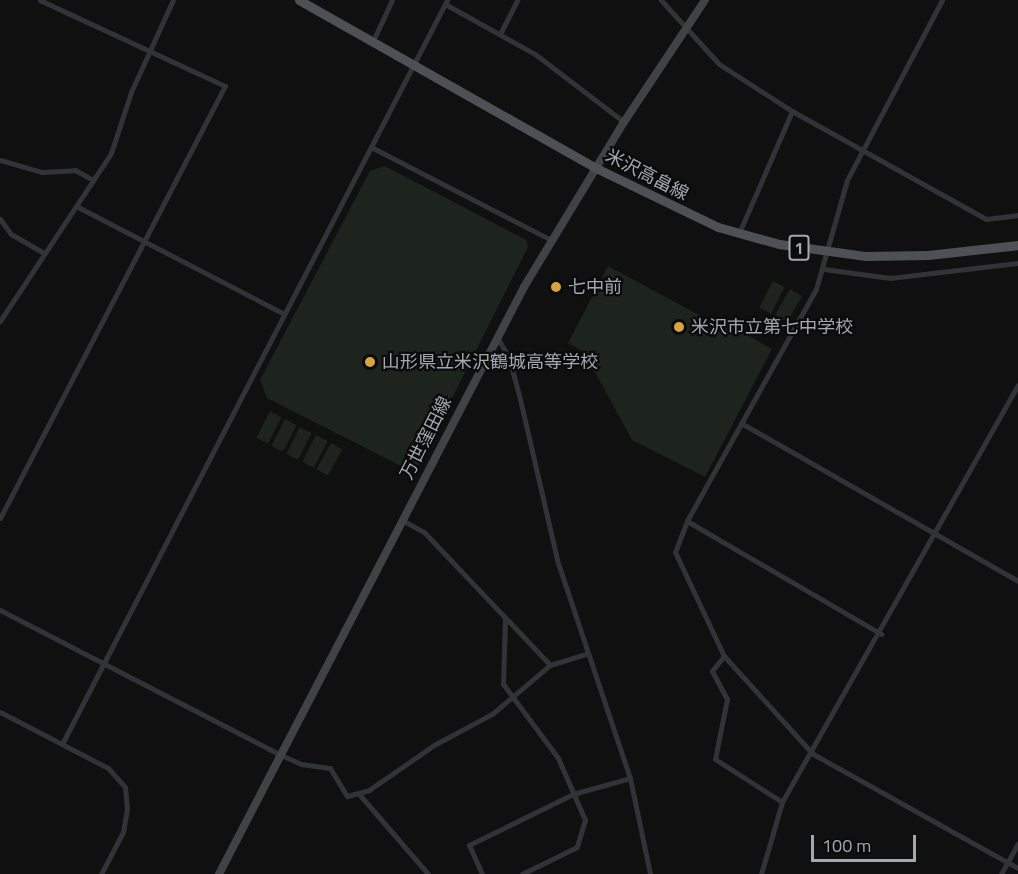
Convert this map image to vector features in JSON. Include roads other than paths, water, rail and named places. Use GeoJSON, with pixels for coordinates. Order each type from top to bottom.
{"type":"FeatureCollection","features":[{"type":"Feature","properties":{"kind":"main road","name":"米沢高畠線"},"geometry":{"type":"LineString","coordinates":[[298,0],[596,168],[684,213],[738,234],[827,252],[928,255],[1018,245]]}},
{"type":"Feature","properties":{"kind":"main road","name":"万世窪田線"},"geometry":{"type":"LineString","coordinates":[[219,874],[497,337],[551,240],[624,122],[705,0]]}},
{"type":"Feature","properties":{"kind":"street"},"geometry":{"type":"LineString","coordinates":[[0,518],[225,86],[40,0]]}},
{"type":"Feature","properties":{"kind":"street"},"geometry":{"type":"LineString","coordinates":[[0,321],[42,252],[111,153],[149,50],[173,0]]}},
{"type":"Feature","properties":{"kind":"street"},"geometry":{"type":"LineString","coordinates":[[372,43],[392,0]]}},
{"type":"Feature","properties":{"kind":"street"},"geometry":{"type":"LineString","coordinates":[[501,32],[517,0]]}},
{"type":"Feature","properties":{"kind":"street"},"geometry":{"type":"LineString","coordinates":[[661,0],[719,64],[792,111],[986,219],[1018,215]]}},
{"type":"Feature","properties":{"kind":"street"},"geometry":{"type":"LineString","coordinates":[[942,0],[847,180],[824,269],[687,521],[675,552],[724,656],[813,754],[1018,868]]}},
{"type":"Feature","properties":{"kind":"street"},"geometry":{"type":"LineString","coordinates":[[62,744],[446,2],[501,32],[624,122]]}},
{"type":"Feature","properties":{"kind":"street"},"geometry":{"type":"LineString","coordinates":[[738,234],[792,111]]}},
{"type":"Feature","properties":{"kind":"street"},"geometry":{"type":"LineString","coordinates":[[371,147],[551,240]]}},
{"type":"Feature","properties":{"kind":"street"},"geometry":{"type":"LineString","coordinates":[[0,160],[42,172],[75,170],[93,180]]}},
{"type":"Feature","properties":{"kind":"street"},"geometry":{"type":"LineString","coordinates":[[76,206],[284,314]]}},
{"type":"Feature","properties":{"kind":"street"},"geometry":{"type":"LineString","coordinates":[[0,219],[11,234],[42,252]]}},
{"type":"Feature","properties":{"kind":"street"},"geometry":{"type":"LineString","coordinates":[[824,269],[890,278],[1018,263]]}},
{"type":"Feature","properties":{"kind":"street"},"geometry":{"type":"LineString","coordinates":[[497,337],[509,358],[558,563],[586,654],[630,778],[650,874]]}},
{"type":"Feature","properties":{"kind":"street"},"geometry":{"type":"LineString","coordinates":[[760,874],[782,802],[813,754],[881,634],[1018,385]]}},
{"type":"Feature","properties":{"kind":"street"},"geometry":{"type":"LineString","coordinates":[[741,423],[1018,581]]}},
{"type":"Feature","properties":{"kind":"street"},"geometry":{"type":"LineString","coordinates":[[402,520],[424,532],[550,665]]}},
{"type":"Feature","properties":{"kind":"street"},"geometry":{"type":"LineString","coordinates":[[687,521],[881,634]]}},
{"type":"Feature","properties":{"kind":"street"},"geometry":{"type":"LineString","coordinates":[[0,610],[281,755],[302,764],[330,768],[347,796],[359,794],[515,697],[550,665],[586,654]]}},
{"type":"Feature","properties":{"kind":"street"},"geometry":{"type":"LineString","coordinates":[[505,618],[502,684],[515,697],[558,758],[585,820],[578,847],[522,874]]}},
{"type":"Feature","properties":{"kind":"street"},"geometry":{"type":"LineString","coordinates":[[724,656],[712,671],[727,699],[716,759],[782,802]]}},
{"type":"Feature","properties":{"kind":"street"},"geometry":{"type":"LineString","coordinates":[[0,712],[108,768],[125,787],[123,832],[101,874]]}},
{"type":"Feature","properties":{"kind":"street"},"geometry":{"type":"LineString","coordinates":[[482,874],[469,845],[573,794],[630,778]]}},
{"type":"Feature","properties":{"kind":"street"},"geometry":{"type":"LineString","coordinates":[[359,794],[428,874]]}},
{"type":"Feature","properties":{"kind":"street"},"geometry":{"type":"LineString","coordinates":[[1001,874],[1018,843]]}},
{"type":"Feature","properties":{"kind":"place","name":"七中前"},"geometry":{"type":"Point","coordinates":[556,287]}},
{"type":"Feature","properties":{"kind":"place","name":"米沢市立第七中学校"},"geometry":{"type":"Point","coordinates":[679,327]}},
{"type":"Feature","properties":{"kind":"place","name":"山形県立米沢鶴城高等学校"},"geometry":{"type":"Point","coordinates":[370,362]}}]}
